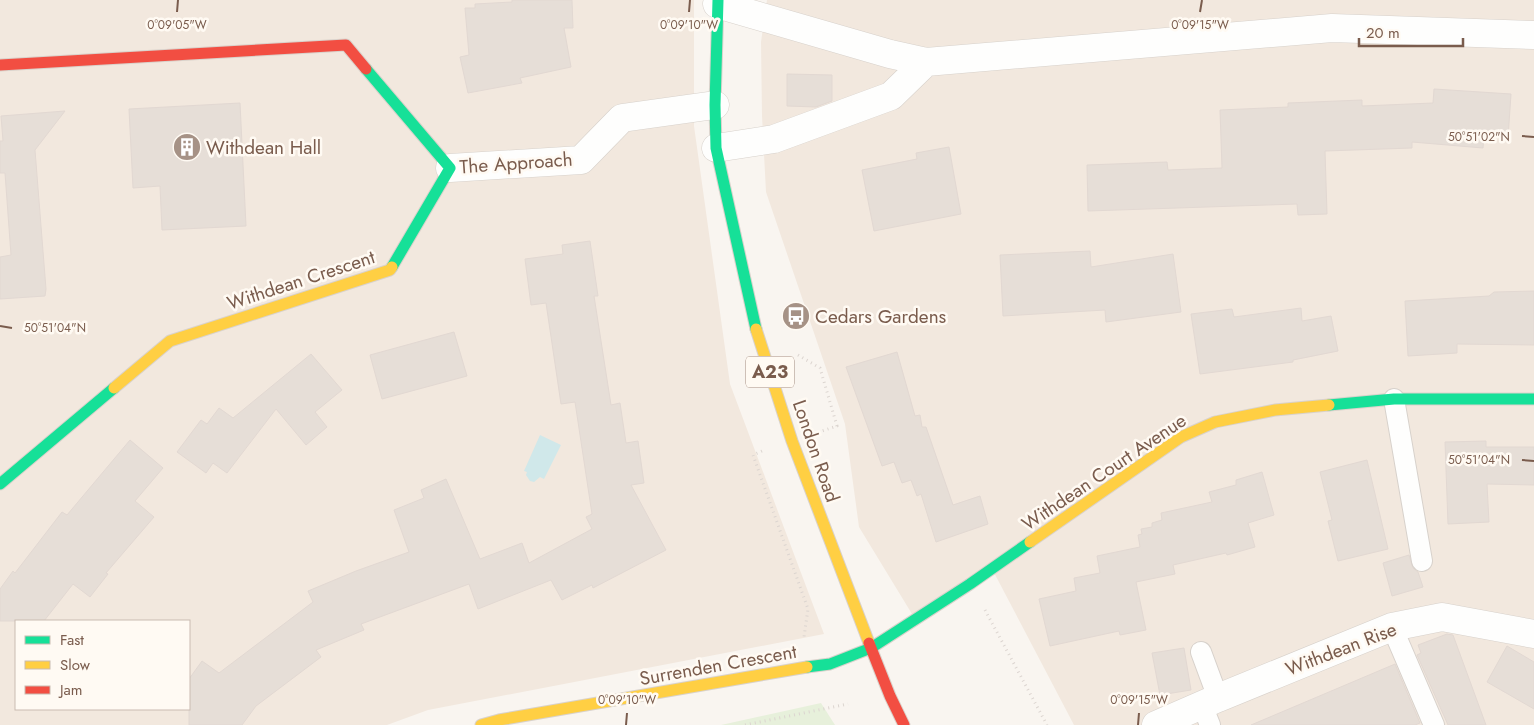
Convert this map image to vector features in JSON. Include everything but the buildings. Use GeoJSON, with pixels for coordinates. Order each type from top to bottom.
{"type":"FeatureCollection","features":[{"type":"Feature","properties":{"kind":"main road","name":"London Road"},"geometry":{"type":"LineString","coordinates":[[717,2],[716,148],[756,330],[792,440],[834,557],[904,725]]}},
{"type":"Feature","properties":{"kind":"main road"},"geometry":{"type":"LineString","coordinates":[[0,64],[346,45],[450,168]]}},
{"type":"Feature","properties":{"kind":"main road","name":"Withdean Crescent"},"geometry":{"type":"LineString","coordinates":[[0,484],[170,341],[390,270],[450,168]]}},
{"type":"Feature","properties":{"kind":"main road","name":"Withdean Court Avenue"},"geometry":{"type":"LineString","coordinates":[[871,648],[970,584],[1182,437],[1215,422],[1275,410],[1394,399],[1534,399]]}},
{"type":"Feature","properties":{"kind":"main road","name":"Surrenden Crescent"},"geometry":{"type":"LineString","coordinates":[[481,725],[518,716],[830,664],[871,648]]}},
{"type":"Feature","properties":{"kind":"street"},"geometry":{"type":"LineString","coordinates":[[717,2],[890,54],[926,62],[1332,28],[1534,35]]}},
{"type":"Feature","properties":{"kind":"street"},"geometry":{"type":"LineString","coordinates":[[716,148],[774,138],[891,96],[926,62]]}},
{"type":"Feature","properties":{"kind":"street","name":"The Approach"},"geometry":{"type":"LineString","coordinates":[[450,168],[581,160],[622,118],[715,105]]}},
{"type":"Feature","properties":{"kind":"street","name":"Withdean Rise"},"geometry":{"type":"LineString","coordinates":[[1156,725],[1210,709],[1392,627],[1442,617],[1534,634]]}},
{"type":"Feature","properties":{"kind":"lane"},"geometry":{"type":"LineString","coordinates":[[1394,399],[1422,561]]}},
{"type":"Feature","properties":{"kind":"lane"},"geometry":{"type":"LineString","coordinates":[[1392,627],[1434,725]]}},
{"type":"Feature","properties":{"kind":"lane"},"geometry":{"type":"LineString","coordinates":[[1201,652],[1210,709]]}},
{"type":"Feature","properties":{"kind":"path"},"geometry":{"type":"LineString","coordinates":[[820,368],[837,426]]}},
{"type":"Feature","properties":{"kind":"path"},"geometry":{"type":"LineString","coordinates":[[753,455],[808,609]]}},
{"type":"Feature","properties":{"kind":"path"},"geometry":{"type":"LineString","coordinates":[[970,584],[1048,725]]}},
{"type":"Feature","properties":{"kind":"path"},"geometry":{"type":"LineString","coordinates":[[745,725],[848,704]]}},
{"type":"Feature","properties":{"kind":"shaded area"},"geometry":{"type":"Polygon","coordinates":[[[0,0],[694,0],[694,126],[730,384],[824,634],[428,710],[387,725],[0,725],[0,0]]]}},
{"type":"Feature","properties":{"kind":"shaded area"},"geometry":{"type":"Polygon","coordinates":[[[767,0],[1534,0],[1534,725],[1074,725],[990,565],[912,614],[859,527],[845,424],[766,192],[761,42],[767,0]]]}},
{"type":"Feature","properties":{"kind":"green space"},"geometry":{"type":"Polygon","coordinates":[[[821,703],[835,725],[721,725],[821,703]]]}},
{"type":"Feature","properties":{"kind":"water"},"geometry":{"type":"Polygon","coordinates":[[[540,435],[561,445],[544,479],[540,477],[534,482],[530,481],[526,475],[527,472],[524,471],[540,435]]]}},
{"type":"Feature","properties":{"kind":"traffic: fast"},"geometry":{"type":"LineString","coordinates":[[718,0],[715,105],[716,148],[756,329]]}},
{"type":"Feature","properties":{"kind":"traffic: fast"},"geometry":{"type":"LineString","coordinates":[[366,69],[450,168],[392,267]]}},
{"type":"Feature","properties":{"kind":"traffic: fast"},"geometry":{"type":"LineString","coordinates":[[0,484],[114,388]]}},
{"type":"Feature","properties":{"kind":"traffic: fast"},"geometry":{"type":"LineString","coordinates":[[1329,405],[1394,399],[1534,399]]}},
{"type":"Feature","properties":{"kind":"traffic: fast"},"geometry":{"type":"LineString","coordinates":[[807,667],[830,664],[871,648],[970,584],[1030,542]]}},
{"type":"Feature","properties":{"kind":"traffic: slow"},"geometry":{"type":"LineString","coordinates":[[114,388],[170,341],[390,270],[392,267]]}},
{"type":"Feature","properties":{"kind":"traffic: slow"},"geometry":{"type":"LineString","coordinates":[[756,329],[792,441],[869,643]]}},
{"type":"Feature","properties":{"kind":"traffic: slow"},"geometry":{"type":"LineString","coordinates":[[1030,542],[1181,437],[1215,422],[1275,410],[1329,405]]}},
{"type":"Feature","properties":{"kind":"traffic: slow"},"geometry":{"type":"LineString","coordinates":[[481,725],[499,720],[807,667]]}},
{"type":"Feature","properties":{"kind":"traffic: jam"},"geometry":{"type":"LineString","coordinates":[[0,65],[346,45],[366,69]]}},
{"type":"Feature","properties":{"kind":"traffic: jam"},"geometry":{"type":"LineString","coordinates":[[869,643],[904,725]]}},
{"type":"Feature","properties":{"kind":"place","name":"Withdean Hall"},"geometry":{"type":"Point","coordinates":[187,147]}},
{"type":"Feature","properties":{"kind":"place","name":"Cedars Gardens"},"geometry":{"type":"Point","coordinates":[796,316]}}]}
